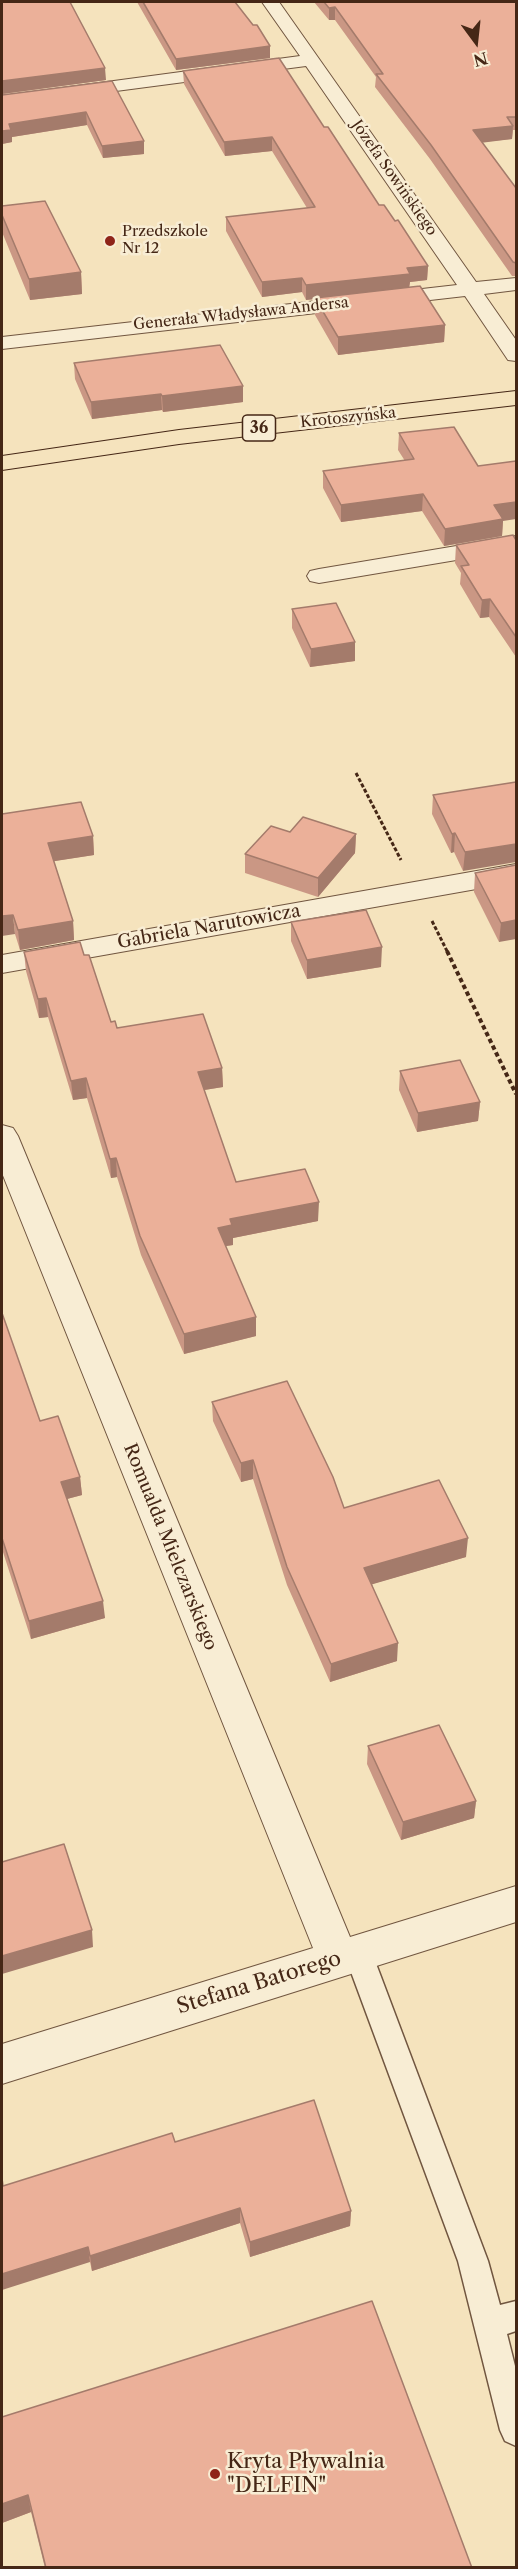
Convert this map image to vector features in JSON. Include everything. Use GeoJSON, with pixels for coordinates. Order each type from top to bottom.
{"type":"FeatureCollection","features":[{"type":"Feature","properties":{"kind":"main road","name":"Krotoszyńska"},"geometry":{"type":"LineString","coordinates":[[2,463],[179,437],[516,398]]}},
{"type":"Feature","properties":{"kind":"street","name":"Józefa Sowińskiego"},"geometry":{"type":"LineString","coordinates":[[271,2],[516,355]]}},
{"type":"Feature","properties":{"kind":"street"},"geometry":{"type":"LineString","coordinates":[[2,100],[310,60]]}},
{"type":"Feature","properties":{"kind":"street","name":"Generała Władysława Andersa"},"geometry":{"type":"LineString","coordinates":[[2,343],[516,284]]}},
{"type":"Feature","properties":{"kind":"street"},"geometry":{"type":"LineString","coordinates":[[319,576],[516,543]]}},
{"type":"Feature","properties":{"kind":"street","name":"Gabriela Narutowicza"},"geometry":{"type":"LineString","coordinates":[[2,964],[516,873]]}},
{"type":"Feature","properties":{"kind":"street","name":"Romualda Mielczarskiego"},"geometry":{"type":"LineString","coordinates":[[2,1136],[348,1956]]}},
{"type":"Feature","properties":{"kind":"street","name":"Stefana Batorego"},"geometry":{"type":"LineString","coordinates":[[2,2064],[516,1904]]}},
{"type":"Feature","properties":{"kind":"lane"},"geometry":{"type":"LineString","coordinates":[[348,1956],[473,2261],[503,2320],[516,2430]]}},
{"type":"Feature","properties":{"kind":"path"},"geometry":{"type":"LineString","coordinates":[[356,773],[417,890],[516,1094]]}},
{"type":"Feature","properties":{"kind":"building"},"geometry":{"type":"Polygon","coordinates":[[[2,2],[70,2],[105,68],[2,81],[2,2]]]}},
{"type":"Feature","properties":{"kind":"building"},"geometry":{"type":"Polygon","coordinates":[[[143,2],[235,2],[253,25],[257,25],[270,46],[176,59],[143,2]]]}},
{"type":"Feature","properties":{"kind":"building"},"geometry":{"type":"Polygon","coordinates":[[[324,2],[516,2],[516,117],[507,117],[513,126],[473,130],[516,188],[516,263],[513,262],[431,145],[376,74],[383,74],[335,7],[329,8],[324,2]]]}},
{"type":"Feature","properties":{"kind":"building"},"geometry":{"type":"Polygon","coordinates":[[[279,58],[379,205],[384,205],[395,221],[398,220],[428,266],[407,268],[410,274],[306,285],[302,278],[262,282],[226,217],[315,207],[272,137],[224,142],[183,71],[279,58]]]}},
{"type":"Feature","properties":{"kind":"building"},"geometry":{"type":"Polygon","coordinates":[[[112,81],[144,141],[102,146],[86,112],[9,124],[11,130],[2,131],[2,95],[112,81]]]}},
{"type":"Feature","properties":{"kind":"building"},"geometry":{"type":"Polygon","coordinates":[[[45,201],[81,272],[29,279],[2,215],[2,206],[45,201]]]}},
{"type":"Feature","properties":{"kind":"building"},"geometry":{"type":"Polygon","coordinates":[[[420,286],[445,325],[338,337],[315,298],[420,286]]]}},
{"type":"Feature","properties":{"kind":"building"},"geometry":{"type":"Polygon","coordinates":[[[220,345],[243,386],[91,402],[74,363],[220,345]]]}},
{"type":"Feature","properties":{"kind":"building"},"geometry":{"type":"Polygon","coordinates":[[[454,427],[478,466],[516,461],[516,502],[494,505],[503,519],[445,529],[423,494],[341,505],[323,471],[414,459],[399,433],[454,427]]]}},
{"type":"Feature","properties":{"kind":"building"},"geometry":{"type":"Polygon","coordinates":[[[513,535],[516,540],[516,637],[490,599],[482,600],[461,566],[469,565],[456,545],[513,535]]]}},
{"type":"Feature","properties":{"kind":"building"},"geometry":{"type":"Polygon","coordinates":[[[336,603],[355,642],[311,649],[292,609],[336,603]]]}},
{"type":"Feature","properties":{"kind":"building"},"geometry":{"type":"Polygon","coordinates":[[[516,782],[516,844],[465,852],[455,833],[452,834],[433,795],[516,782]]]}},
{"type":"Feature","properties":{"kind":"building"},"geometry":{"type":"Polygon","coordinates":[[[81,802],[93,836],[48,843],[73,921],[18,930],[13,915],[2,916],[2,814],[81,802]]]}},
{"type":"Feature","properties":{"kind":"building"},"geometry":{"type":"Polygon","coordinates":[[[303,817],[356,834],[318,878],[245,854],[271,826],[290,832],[303,817]]]}},
{"type":"Feature","properties":{"kind":"building"},"geometry":{"type":"Polygon","coordinates":[[[516,865],[516,920],[501,923],[475,873],[516,865]]]}},
{"type":"Feature","properties":{"kind":"building"},"geometry":{"type":"Polygon","coordinates":[[[366,910],[382,947],[307,960],[291,922],[366,910]]]}},
{"type":"Feature","properties":{"kind":"building"},"geometry":{"type":"Polygon","coordinates":[[[80,942],[84,955],[89,955],[111,1022],[115,1021],[117,1028],[203,1014],[222,1068],[198,1072],[236,1182],[305,1169],[319,1202],[230,1219],[232,1225],[218,1228],[256,1317],[184,1334],[140,1236],[116,1158],[110,1159],[86,1078],[71,1081],[46,998],[38,999],[24,952],[80,942]]]}},
{"type":"Feature","properties":{"kind":"building"},"geometry":{"type":"Polygon","coordinates":[[[460,1060],[480,1102],[418,1113],[400,1071],[460,1060]]]}},
{"type":"Feature","properties":{"kind":"building"},"geometry":{"type":"Polygon","coordinates":[[[2,1313],[40,1421],[58,1416],[80,1477],[61,1482],[103,1601],[29,1621],[2,1538],[2,1313]]]}},
{"type":"Feature","properties":{"kind":"building"},"geometry":{"type":"Polygon","coordinates":[[[287,1381],[333,1477],[344,1508],[439,1480],[468,1538],[364,1568],[398,1643],[331,1664],[287,1567],[253,1460],[241,1463],[212,1402],[287,1381]]]}},
{"type":"Feature","properties":{"kind":"building"},"geometry":{"type":"Polygon","coordinates":[[[439,1725],[476,1801],[403,1822],[368,1746],[439,1725]]]}},
{"type":"Feature","properties":{"kind":"building"},"geometry":{"type":"Polygon","coordinates":[[[64,1844],[92,1930],[2,1956],[2,1862],[64,1844]]]}},
{"type":"Feature","properties":{"kind":"building"},"geometry":{"type":"Polygon","coordinates":[[[314,2100],[351,2211],[250,2242],[240,2208],[90,2256],[88,2247],[2,2274],[2,2178],[3,2186],[172,2133],[175,2142],[314,2100]]]}},
{"type":"Feature","properties":{"kind":"building","name":"Kryta Pływalnia \"DELFIN\""},"geometry":{"type":"Polygon","coordinates":[[[372,2301],[472,2568],[46,2568],[28,2495],[2,2504],[2,2417],[372,2301]]]}},
{"type":"Feature","properties":{"kind":"place","name":"Przedszkole Nr 12"},"geometry":{"type":"Point","coordinates":[110,241]}},
{"type":"Feature","properties":{"kind":"place","name":"Kryta Pływalnia \"DELFIN\""},"geometry":{"type":"Point","coordinates":[215,2474]}}]}
